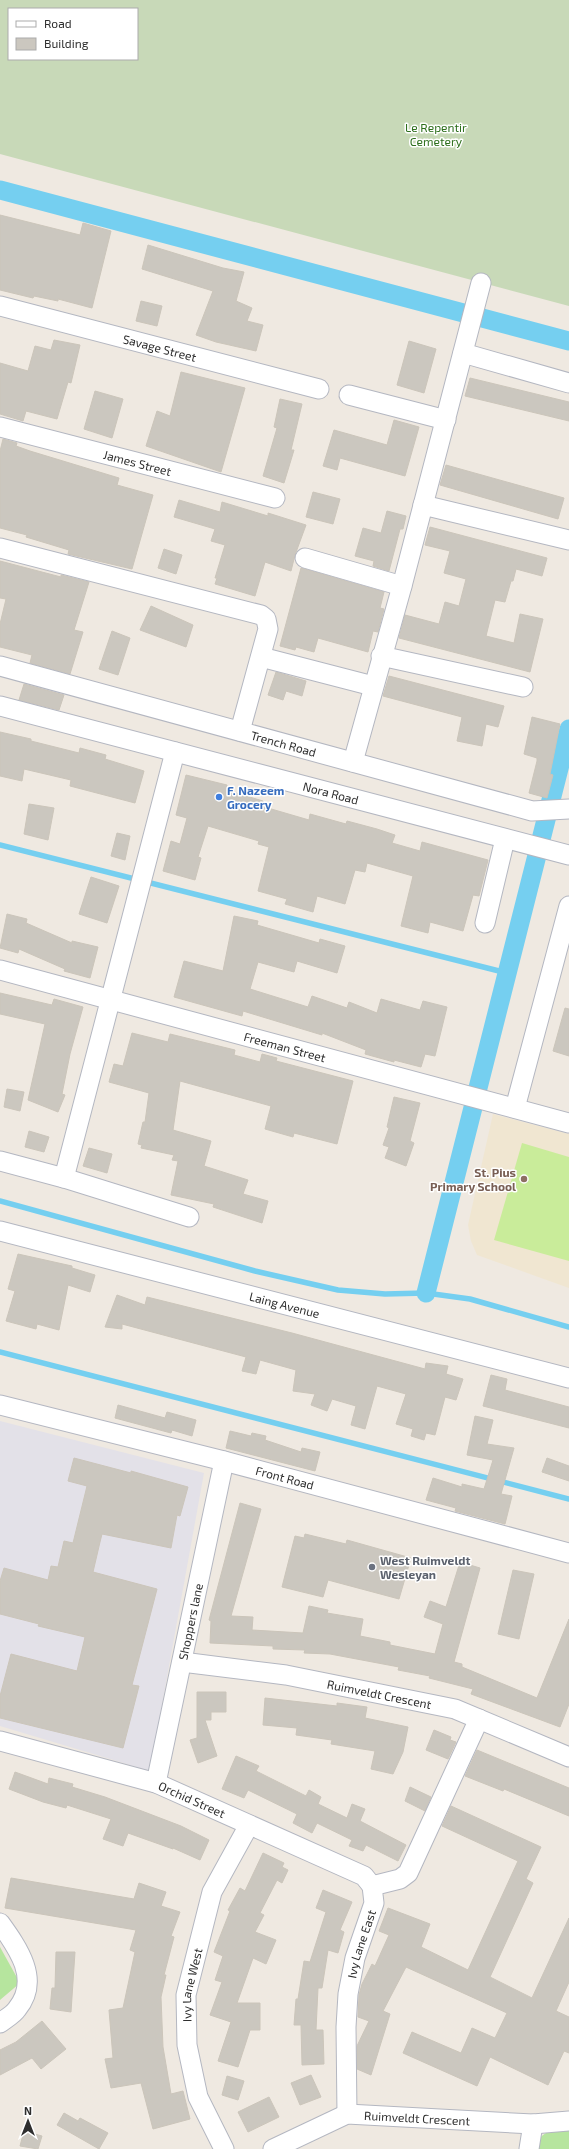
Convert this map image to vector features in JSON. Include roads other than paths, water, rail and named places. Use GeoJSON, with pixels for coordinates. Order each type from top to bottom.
{"type":"FeatureCollection","features":[{"type":"Feature","properties":{"kind":"street"},"geometry":{"type":"LineString","coordinates":[[353,762],[381,656],[402,586],[481,283]]}},
{"type":"Feature","properties":{"kind":"street","name":"Savage Street"},"geometry":{"type":"LineString","coordinates":[[0,306],[319,389]]}},
{"type":"Feature","properties":{"kind":"street"},"geometry":{"type":"LineString","coordinates":[[463,353],[569,384]]}},
{"type":"Feature","properties":{"kind":"street"},"geometry":{"type":"LineString","coordinates":[[349,395],[446,420]]}},
{"type":"Feature","properties":{"kind":"street","name":"James Street"},"geometry":{"type":"LineString","coordinates":[[0,427],[275,498]]}},
{"type":"Feature","properties":{"kind":"street"},"geometry":{"type":"LineString","coordinates":[[423,504],[569,540]]}},
{"type":"Feature","properties":{"kind":"street"},"geometry":{"type":"LineString","coordinates":[[0,548],[261,615],[268,624],[261,658],[240,731]]}},
{"type":"Feature","properties":{"kind":"street"},"geometry":{"type":"LineString","coordinates":[[305,558],[402,586]]}},
{"type":"Feature","properties":{"kind":"street"},"geometry":{"type":"LineString","coordinates":[[381,656],[523,687]]}},
{"type":"Feature","properties":{"kind":"street"},"geometry":{"type":"LineString","coordinates":[[261,658],[373,686]]}},
{"type":"Feature","properties":{"kind":"street","name":"Trench Road"},"geometry":{"type":"LineString","coordinates":[[0,666],[532,811],[569,809]]}},
{"type":"Feature","properties":{"kind":"street","name":"Nora Road"},"geometry":{"type":"LineString","coordinates":[[0,706],[569,855]]}},
{"type":"Feature","properties":{"kind":"street"},"geometry":{"type":"LineString","coordinates":[[64,1178],[175,752]]}},
{"type":"Feature","properties":{"kind":"street"},"geometry":{"type":"LineString","coordinates":[[485,922],[505,839]]}},
{"type":"Feature","properties":{"kind":"street"},"geometry":{"type":"LineString","coordinates":[[515,1108],[569,906]]}},
{"type":"Feature","properties":{"kind":"street","name":"Freeman Street"},"geometry":{"type":"LineString","coordinates":[[0,970],[569,1123]]}},
{"type":"Feature","properties":{"kind":"street"},"geometry":{"type":"LineString","coordinates":[[0,1161],[64,1178],[189,1217]]}},
{"type":"Feature","properties":{"kind":"street","name":"Laing Avenue"},"geometry":{"type":"LineString","coordinates":[[0,1231],[569,1378]]}},
{"type":"Feature","properties":{"kind":"street","name":"Front Road"},"geometry":{"type":"LineString","coordinates":[[0,1405],[224,1461],[569,1553]]}},
{"type":"Feature","properties":{"kind":"street","name":"Shoppers lane"},"geometry":{"type":"LineString","coordinates":[[156,1783],[224,1461]]}},
{"type":"Feature","properties":{"kind":"street","name":"Ruimveldt Crescent"},"geometry":{"type":"LineString","coordinates":[[182,1662],[286,1675],[455,1709],[569,1756]]}},
{"type":"Feature","properties":{"kind":"street"},"geometry":{"type":"LineString","coordinates":[[372,1886],[400,1879],[408,1873],[479,1719]]}},
{"type":"Feature","properties":{"kind":"street","name":"Orchid Street"},"geometry":{"type":"LineString","coordinates":[[0,1744],[156,1783],[364,1876],[372,1886]]}},
{"type":"Feature","properties":{"kind":"street","name":"Ivy Lane West"},"geometry":{"type":"LineString","coordinates":[[224,2149],[198,2097],[188,2045],[186,1995],[212,1892],[250,1825]]}},
{"type":"Feature","properties":{"kind":"street","name":"Ivy Lane East"},"geometry":{"type":"LineString","coordinates":[[346,2114],[346,2027],[348,1994],[355,1958],[374,1903],[372,1886]]}},
{"type":"Feature","properties":{"kind":"street"},"geometry":{"type":"LineString","coordinates":[[0,1922],[19,1950],[28,1976],[27,1993],[17,2010],[0,2023]]}},
{"type":"Feature","properties":{"kind":"street","name":"Ruimveldt Crescent"},"geometry":{"type":"LineString","coordinates":[[272,2149],[346,2114],[533,2124],[569,2121]]}},
{"type":"Feature","properties":{"kind":"street"},"geometry":{"type":"LineString","coordinates":[[529,2149],[533,2124]]}},
{"type":"Feature","properties":{"kind":"waterway"},"geometry":{"type":"LineString","coordinates":[[0,190],[569,341]]}},
{"type":"Feature","properties":{"kind":"waterway"},"geometry":{"type":"LineString","coordinates":[[426,1293],[569,729]]}},
{"type":"Feature","properties":{"kind":"waterway"},"geometry":{"type":"LineString","coordinates":[[0,845],[507,973]]}},
{"type":"Feature","properties":{"kind":"waterway"},"geometry":{"type":"LineString","coordinates":[[0,1201],[255,1271],[338,1290],[385,1294],[426,1293],[470,1299],[569,1327]]}},
{"type":"Feature","properties":{"kind":"waterway"},"geometry":{"type":"LineString","coordinates":[[0,1352],[569,1499]]}},
{"type":"Feature","properties":{"kind":"place","name":"F. Nazeem Grocery"},"geometry":{"type":"Point","coordinates":[219,797]}},
{"type":"Feature","properties":{"kind":"place","name":"St. Pius Primary School"},"geometry":{"type":"Point","coordinates":[524,1179]}},
{"type":"Feature","properties":{"kind":"place","name":"West Ruimveldt Wesleyan"},"geometry":{"type":"Point","coordinates":[372,1567]}},
{"type":"Feature","properties":{"kind":"park label","name":"Le Repentir Cemetery"},"geometry":{"type":"Point","coordinates":[436,134]}}]}
